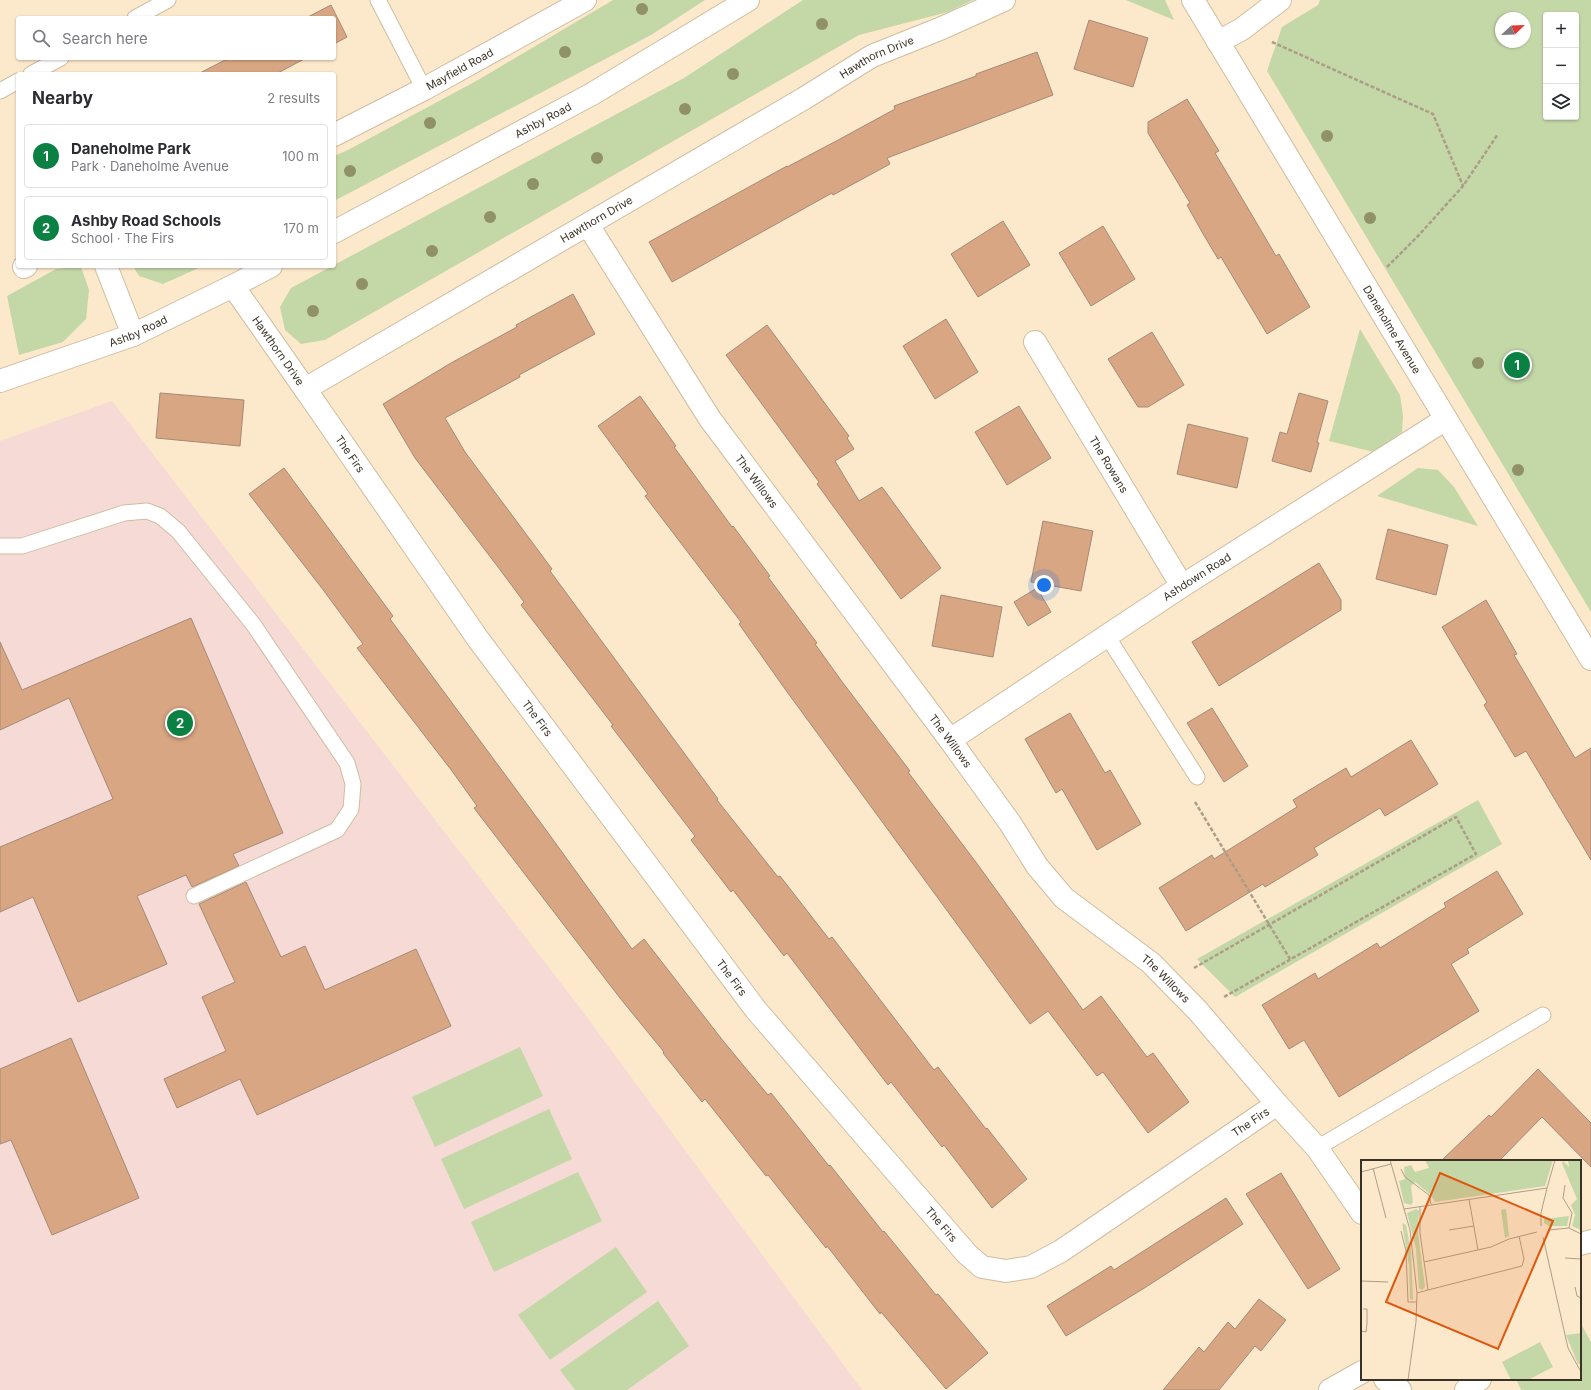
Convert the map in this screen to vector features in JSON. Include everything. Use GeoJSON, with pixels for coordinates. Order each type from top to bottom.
{"type":"FeatureCollection","features":[{"type":"Feature","properties":{"kind":"street","name":"Mayfield Road"},"geometry":{"type":"LineString","coordinates":[[336,134],[424,89],[585,0]]}},
{"type":"Feature","properties":{"kind":"street","name":"Ashby Road"},"geometry":{"type":"LineString","coordinates":[[336,231],[592,94],[748,0]]}},
{"type":"Feature","properties":{"kind":"street","name":"Hawthorn Drive"},"geometry":{"type":"LineString","coordinates":[[233,286],[305,389],[803,99],[872,56],[942,28],[1004,0]]}},
{"type":"Feature","properties":{"kind":"street","name":"Daneholme Avenue"},"geometry":{"type":"LineString","coordinates":[[1193,0],[1591,659]]}},
{"type":"Feature","properties":{"kind":"street"},"geometry":{"type":"LineString","coordinates":[[1218,42],[1242,29],[1280,0]]}},
{"type":"Feature","properties":{"kind":"street","name":"The Willows"},"geometry":{"type":"LineString","coordinates":[[588,225],[710,419],[950,740],[1010,823],[1037,866],[1064,898],[1151,963],[1198,1011],[1277,1104],[1317,1148],[1361,1212]]}},
{"type":"Feature","properties":{"kind":"street"},"geometry":{"type":"LineString","coordinates":[[107,268],[133,335]]}},
{"type":"Feature","properties":{"kind":"street","name":"Ashby Road"},"geometry":{"type":"LineString","coordinates":[[0,381],[133,335],[266,268]]}},
{"type":"Feature","properties":{"kind":"street","name":"The Rowans"},"geometry":{"type":"LineString","coordinates":[[1035,342],[1182,586]]}},
{"type":"Feature","properties":{"kind":"street","name":"The Firs"},"geometry":{"type":"LineString","coordinates":[[305,389],[478,639],[756,1010],[967,1254],[982,1267],[1006,1271],[1031,1267],[1061,1252],[1277,1104]]}},
{"type":"Feature","properties":{"kind":"street","name":"Ashdown Road"},"geometry":{"type":"LineString","coordinates":[[950,740],[1182,586],[1446,419]]}},
{"type":"Feature","properties":{"kind":"street"},"geometry":{"type":"LineString","coordinates":[[1581,1244],[1591,1241]]}},
{"type":"Feature","properties":{"kind":"street"},"geometry":{"type":"LineString","coordinates":[[1330,1390],[1361,1373]]}},
{"type":"Feature","properties":{"kind":"street"},"geometry":{"type":"LineString","coordinates":[[1386,1380],[1395,1388],[1400,1390]]}},
{"type":"Feature","properties":{"kind":"lane"},"geometry":{"type":"LineString","coordinates":[[139,16],[168,0]]}},
{"type":"Feature","properties":{"kind":"lane"},"geometry":{"type":"LineString","coordinates":[[378,0],[424,89]]}},
{"type":"Feature","properties":{"kind":"lane"},"geometry":{"type":"LineString","coordinates":[[35,72],[57,60]]}},
{"type":"Feature","properties":{"kind":"lane"},"geometry":{"type":"LineString","coordinates":[[0,91],[16,82]]}},
{"type":"Feature","properties":{"kind":"lane"},"geometry":{"type":"LineString","coordinates":[[0,546],[22,546],[124,513],[147,511],[160,516],[178,531],[253,624],[347,763],[353,784],[351,809],[336,830],[194,896]]}},
{"type":"Feature","properties":{"kind":"lane"},"geometry":{"type":"LineString","coordinates":[[1107,636],[1197,777]]}},
{"type":"Feature","properties":{"kind":"lane"},"geometry":{"type":"LineString","coordinates":[[1317,1148],[1543,1015]]}},
{"type":"Feature","properties":{"kind":"path"},"geometry":{"type":"LineString","coordinates":[[1242,29],[1432,114],[1463,186]]}},
{"type":"Feature","properties":{"kind":"path"},"geometry":{"type":"LineString","coordinates":[[1367,288],[1419,235],[1463,186],[1498,134]]}},
{"type":"Feature","properties":{"kind":"path"},"geometry":{"type":"LineString","coordinates":[[1197,777],[1185,785],[1290,959]]}},
{"type":"Feature","properties":{"kind":"path"},"geometry":{"type":"LineString","coordinates":[[1170,982],[1456,817],[1476,854],[1198,1011]]}},
{"type":"Feature","properties":{"kind":"shaded area"},"geometry":{"type":"Polygon","coordinates":[[[112,401],[577,1004],[862,1390],[0,1390],[0,441],[112,401]]]}},
{"type":"Feature","properties":{"kind":"green space"},"geometry":{"type":"Polygon","coordinates":[[[613,0],[705,0],[651,35],[336,200],[336,155],[478,80],[613,0]]]}},
{"type":"Feature","properties":{"kind":"green space"},"geometry":{"type":"Polygon","coordinates":[[[803,0],[973,0],[948,12],[859,35],[325,340],[301,344],[285,330],[280,307],[291,288],[328,268],[336,268],[336,264],[684,78],[803,0]]]}},
{"type":"Feature","properties":{"kind":"green space"},"geometry":{"type":"Polygon","coordinates":[[[1126,0],[1165,0],[1174,20],[1126,0]]]}},
{"type":"Feature","properties":{"kind":"green space"},"geometry":{"type":"Polygon","coordinates":[[[1320,0],[1591,0],[1591,612],[1267,71],[1282,27],[1318,5],[1320,0]]]}},
{"type":"Feature","properties":{"kind":"green space"},"geometry":{"type":"Polygon","coordinates":[[[81,268],[89,290],[86,319],[63,342],[19,355],[7,296],[56,269],[81,268]]]}},
{"type":"Feature","properties":{"kind":"green space"},"geometry":{"type":"Polygon","coordinates":[[[134,268],[199,268],[163,284],[139,276],[134,268]]]}},
{"type":"Feature","properties":{"kind":"green space"},"geometry":{"type":"Polygon","coordinates":[[[1360,329],[1400,395],[1403,415],[1402,432],[1374,452],[1329,441],[1360,329]]]}},
{"type":"Feature","properties":{"kind":"green space"},"geometry":{"type":"Polygon","coordinates":[[[1418,468],[1438,470],[1454,487],[1478,526],[1377,496],[1418,468]]]}},
{"type":"Feature","properties":{"kind":"green space"},"geometry":{"type":"Polygon","coordinates":[[[1478,800],[1502,844],[1235,997],[1197,959],[1478,800]]]}},
{"type":"Feature","properties":{"kind":"green space"},"geometry":{"type":"Polygon","coordinates":[[[520,1047],[543,1096],[435,1147],[412,1097],[520,1047]]]}},
{"type":"Feature","properties":{"kind":"green space"},"geometry":{"type":"Polygon","coordinates":[[[549,1109],[572,1159],[464,1209],[441,1159],[549,1109]]]}},
{"type":"Feature","properties":{"kind":"green space"},"geometry":{"type":"Polygon","coordinates":[[[578,1172],[602,1221],[494,1272],[471,1222],[578,1172]]]}},
{"type":"Feature","properties":{"kind":"green space"},"geometry":{"type":"Polygon","coordinates":[[[616,1247],[647,1292],[550,1360],[518,1315],[616,1247]]]}},
{"type":"Feature","properties":{"kind":"green space"},"geometry":{"type":"Polygon","coordinates":[[[658,1301],[689,1346],[627,1390],[575,1390],[560,1370],[658,1301]]]}},
{"type":"Feature","properties":{"kind":"green space"},"geometry":{"type":"Polygon","coordinates":[[[1581,1324],[1591,1342],[1591,1390],[1521,1390],[1516,1380],[1581,1380],[1581,1324]]]}},
{"type":"Feature","properties":{"kind":"building"},"geometry":{"type":"Polygon","coordinates":[[[331,5],[347,37],[336,43],[336,16],[310,16],[331,5]]]}},
{"type":"Feature","properties":{"kind":"building"},"geometry":{"type":"Polygon","coordinates":[[[1089,20],[1148,38],[1133,87],[1074,69],[1089,20]]]}},
{"type":"Feature","properties":{"kind":"building"},"geometry":{"type":"Polygon","coordinates":[[[1037,52],[1053,95],[887,158],[890,164],[833,195],[832,193],[672,282],[649,242],[787,166],[895,109],[894,106],[1037,52]]]}},
{"type":"Feature","properties":{"kind":"building"},"geometry":{"type":"Polygon","coordinates":[[[225,60],[302,60],[280,72],[202,72],[225,60]]]}},
{"type":"Feature","properties":{"kind":"building"},"geometry":{"type":"Polygon","coordinates":[[[1187,99],[1219,151],[1215,153],[1276,256],[1279,254],[1310,307],[1267,334],[1221,257],[1218,259],[1202,232],[1187,205],[1190,203],[1148,133],[1148,122],[1187,99]]]}},
{"type":"Feature","properties":{"kind":"building"},"geometry":{"type":"Polygon","coordinates":[[[1003,221],[1030,265],[978,297],[951,254],[1003,221]]]}},
{"type":"Feature","properties":{"kind":"building"},"geometry":{"type":"Polygon","coordinates":[[[1103,226],[1135,279],[1091,306],[1059,253],[1103,226]]]}},
{"type":"Feature","properties":{"kind":"building"},"geometry":{"type":"Polygon","coordinates":[[[573,294],[595,334],[519,375],[520,377],[445,418],[465,452],[552,569],[550,571],[718,799],[717,800],[778,877],[780,876],[829,939],[832,937],[934,1070],[938,1067],[1027,1179],[992,1208],[944,1145],[942,1147],[891,1082],[888,1085],[787,953],[784,956],[733,890],[731,892],[691,840],[695,836],[611,726],[613,725],[521,605],[524,602],[415,458],[383,404],[451,363],[517,327],[516,325],[573,294]]]}},
{"type":"Feature","properties":{"kind":"building"},"geometry":{"type":"Polygon","coordinates":[[[946,319],[978,372],[935,399],[903,346],[946,319]]]}},
{"type":"Feature","properties":{"kind":"building"},"geometry":{"type":"Polygon","coordinates":[[[767,325],[849,436],[847,438],[854,449],[835,461],[859,501],[882,487],[941,568],[901,599],[817,484],[819,482],[726,355],[767,325]]]}},
{"type":"Feature","properties":{"kind":"building"},"geometry":{"type":"Polygon","coordinates":[[[1152,332],[1184,385],[1148,407],[1138,407],[1108,359],[1152,332]]]}},
{"type":"Feature","properties":{"kind":"building"},"geometry":{"type":"Polygon","coordinates":[[[160,393],[244,400],[240,446],[156,438],[160,393]]]}},
{"type":"Feature","properties":{"kind":"building"},"geometry":{"type":"Polygon","coordinates":[[[1299,393],[1328,401],[1311,472],[1272,461],[1280,432],[1287,434],[1299,393]]]}},
{"type":"Feature","properties":{"kind":"building"},"geometry":{"type":"Polygon","coordinates":[[[640,396],[676,446],[674,447],[732,527],[733,526],[770,576],[768,577],[817,643],[815,644],[843,683],[910,771],[908,772],[978,865],[1083,1010],[1101,996],[1147,1057],[1153,1053],[1189,1102],[1148,1133],[1103,1072],[1097,1076],[1048,1011],[1030,1024],[785,689],[739,624],[741,622],[645,496],[648,494],[598,426],[640,396]]]}},
{"type":"Feature","properties":{"kind":"building"},"geometry":{"type":"Polygon","coordinates":[[[1019,406],[1051,458],[1007,485],[975,432],[1019,406]]]}},
{"type":"Feature","properties":{"kind":"building"},"geometry":{"type":"Polygon","coordinates":[[[1188,424],[1248,438],[1237,488],[1177,474],[1188,424]]]}},
{"type":"Feature","properties":{"kind":"building"},"geometry":{"type":"Polygon","coordinates":[[[284,468],[393,616],[390,619],[632,949],[644,939],[724,1042],[768,1095],[771,1093],[883,1232],[884,1231],[936,1295],[938,1294],[988,1353],[946,1389],[881,1312],[880,1314],[827,1246],[826,1248],[705,1099],[702,1102],[682,1077],[474,808],[477,806],[452,771],[357,648],[363,644],[249,494],[284,468]]]}},
{"type":"Feature","properties":{"kind":"building"},"geometry":{"type":"Polygon","coordinates":[[[1043,521],[1093,531],[1081,591],[1031,582],[1043,521]]]}},
{"type":"Feature","properties":{"kind":"building"},"geometry":{"type":"Polygon","coordinates":[[[1388,529],[1448,545],[1436,595],[1376,579],[1388,529]]]}},
{"type":"Feature","properties":{"kind":"building"},"geometry":{"type":"Polygon","coordinates":[[[1319,563],[1341,600],[1341,610],[1219,686],[1192,642],[1319,563]]]}},
{"type":"Feature","properties":{"kind":"building"},"geometry":{"type":"Polygon","coordinates":[[[1037,588],[1051,612],[1028,626],[1014,602],[1037,588]]]}},
{"type":"Feature","properties":{"kind":"building"},"geometry":{"type":"Polygon","coordinates":[[[941,595],[1002,607],[993,657],[932,646],[941,595]]]}},
{"type":"Feature","properties":{"kind":"building"},"geometry":{"type":"Polygon","coordinates":[[[1486,600],[1517,654],[1514,655],[1575,758],[1591,748],[1591,860],[1526,751],[1515,757],[1484,705],[1487,702],[1442,627],[1486,600]]]}},
{"type":"Feature","properties":{"kind":"building"},"geometry":{"type":"Polygon","coordinates":[[[191,618],[283,833],[233,854],[239,866],[192,887],[186,875],[137,896],[167,964],[78,1002],[33,897],[0,912],[0,847],[113,799],[69,698],[0,730],[0,642],[22,690],[191,618]]]}},
{"type":"Feature","properties":{"kind":"building"},"geometry":{"type":"Polygon","coordinates":[[[1212,708],[1248,766],[1224,782],[1187,723],[1212,708]]]}},
{"type":"Feature","properties":{"kind":"building"},"geometry":{"type":"Polygon","coordinates":[[[1070,713],[1105,773],[1110,770],[1141,824],[1097,850],[1062,789],[1056,793],[1025,739],[1070,713]]]}},
{"type":"Feature","properties":{"kind":"building"},"geometry":{"type":"Polygon","coordinates":[[[1411,740],[1438,784],[1385,816],[1380,808],[1314,848],[1318,855],[1265,887],[1263,884],[1186,931],[1159,888],[1212,855],[1214,859],[1297,807],[1293,800],[1346,768],[1351,777],[1411,740]]]}},
{"type":"Feature","properties":{"kind":"building"},"geometry":{"type":"Polygon","coordinates":[[[1497,871],[1523,914],[1467,949],[1469,953],[1451,964],[1479,1011],[1339,1097],[1304,1040],[1289,1049],[1262,1005],[1315,973],[1318,979],[1377,943],[1380,948],[1446,907],[1444,903],[1497,871]]]}},
{"type":"Feature","properties":{"kind":"building"},"geometry":{"type":"Polygon","coordinates":[[[246,882],[281,957],[305,946],[325,990],[416,949],[451,1026],[257,1115],[240,1079],[177,1108],[164,1079],[226,1051],[202,997],[235,982],[199,904],[246,882]]]}},
{"type":"Feature","properties":{"kind":"building"},"geometry":{"type":"Polygon","coordinates":[[[71,1038],[139,1198],[52,1235],[11,1140],[0,1144],[0,1069],[71,1038]]]}},
{"type":"Feature","properties":{"kind":"building"},"geometry":{"type":"Polygon","coordinates":[[[1538,1069],[1591,1123],[1591,1167],[1542,1117],[1500,1160],[1442,1160],[1489,1115],[1491,1117],[1538,1069]]]}},
{"type":"Feature","properties":{"kind":"building"},"geometry":{"type":"Polygon","coordinates":[[[1281,1173],[1340,1269],[1308,1289],[1246,1194],[1281,1173]]]}},
{"type":"Feature","properties":{"kind":"building"},"geometry":{"type":"Polygon","coordinates":[[[1226,1198],[1243,1224],[1146,1287],[1066,1336],[1047,1306],[1111,1266],[1114,1270],[1226,1198]]]}},
{"type":"Feature","properties":{"kind":"building"},"geometry":{"type":"Polygon","coordinates":[[[1259,1299],[1286,1320],[1261,1351],[1255,1346],[1219,1390],[1163,1390],[1199,1347],[1204,1352],[1228,1322],[1235,1329],[1259,1299]]]}},
{"type":"Feature","properties":{"kind":"place","name":"Daneholme Park"},"geometry":{"type":"Point","coordinates":[1517,365]}},
{"type":"Feature","properties":{"kind":"place","name":"Ashby Road Schools"},"geometry":{"type":"Point","coordinates":[180,723]}}]}
